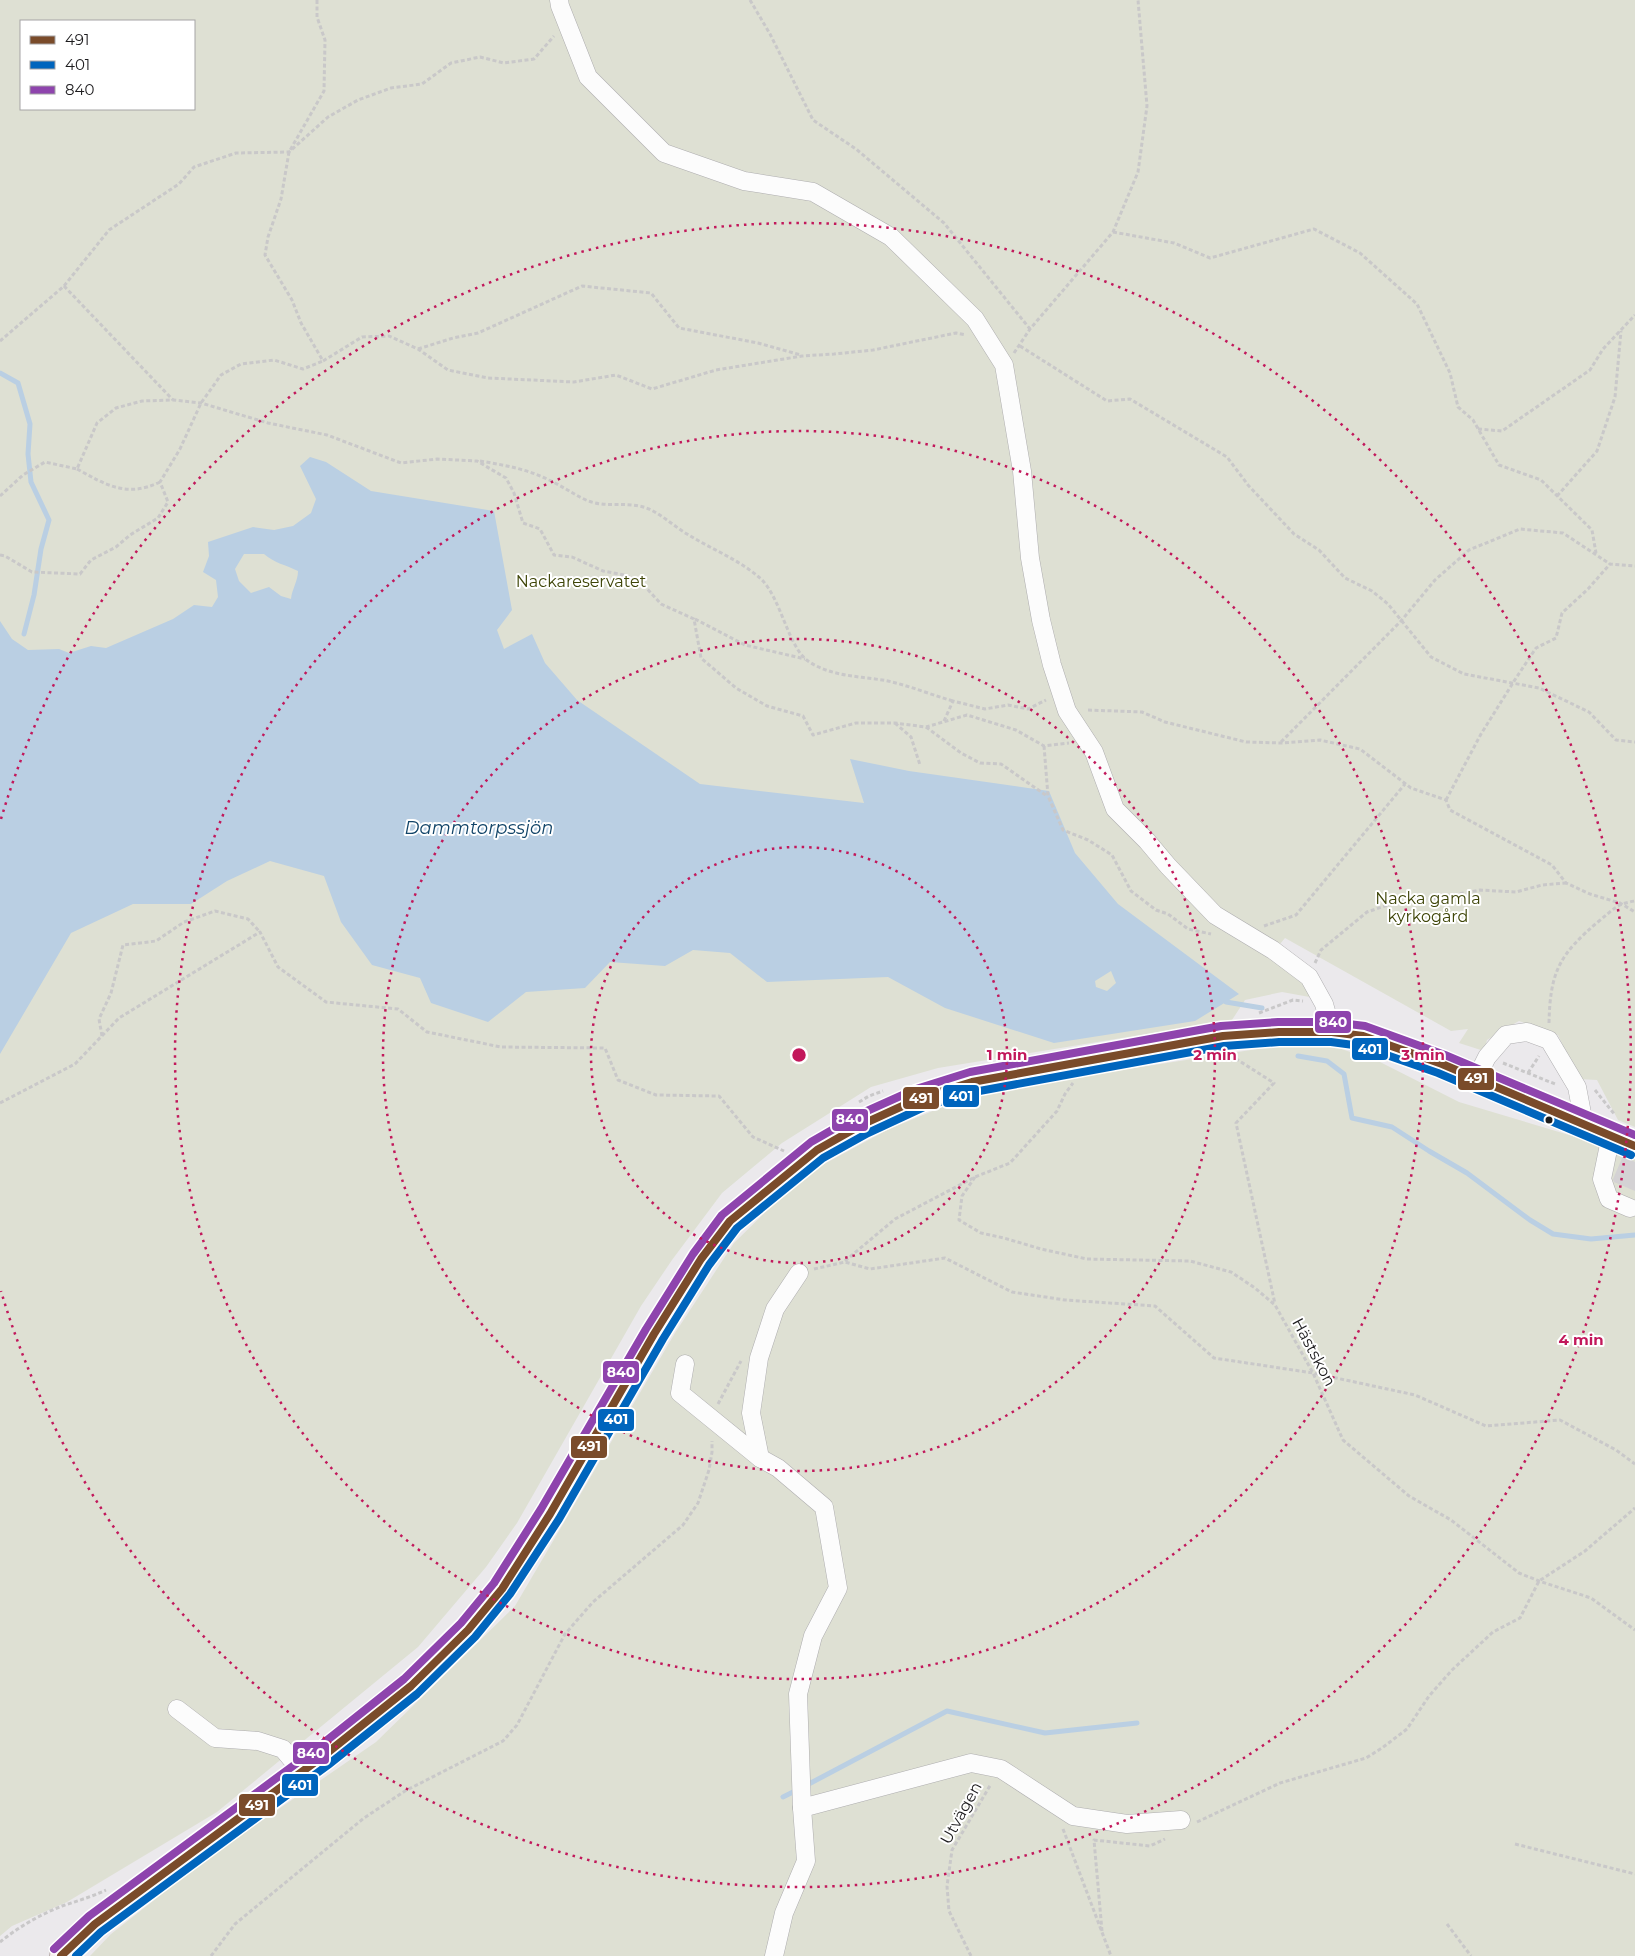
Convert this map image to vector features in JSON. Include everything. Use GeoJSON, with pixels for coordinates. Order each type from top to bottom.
{"type":"FeatureCollection","features":[{"type":"Feature","properties":{"kind":"main road"},"geometry":{"type":"LineString","coordinates":[[61,1956],[95,1924],[302,1772],[411,1686],[468,1630],[502,1589],[550,1514],[701,1259],[730,1221],[817,1150],[863,1124],[920,1098],[972,1082],[1223,1036],[1278,1032],[1332,1032],[1363,1036],[1476,1079],[1635,1146]]}},
{"type":"Feature","properties":{"kind":"street"},"geometry":{"type":"LineString","coordinates":[[559,0],[566,23],[588,77],[664,153],[744,181],[813,192],[892,237],[975,319],[1004,365],[1022,471],[1030,558],[1041,620],[1061,693],[1067,710],[1094,752],[1115,809],[1215,915],[1273,950],[1309,977],[1324,1004],[1332,1032]]}},
{"type":"Feature","properties":{"kind":"street"},"geometry":{"type":"LineString","coordinates":[[1476,1079],[1486,1057],[1506,1035],[1528,1032],[1549,1040],[1576,1087],[1584,1124]]}},
{"type":"Feature","properties":{"kind":"street"},"geometry":{"type":"LineString","coordinates":[[1611,1135],[1602,1178],[1609,1199],[1630,1208]]}},
{"type":"Feature","properties":{"kind":"street"},"geometry":{"type":"LineString","coordinates":[[760,1458],[752,1413],[759,1358],[775,1309],[799,1273]]}},
{"type":"Feature","properties":{"kind":"street"},"geometry":{"type":"LineString","coordinates":[[685,1364],[680,1393],[760,1458],[778,1468],[824,1507],[838,1588],[813,1636],[798,1694],[806,1862],[784,1913],[774,1956]]}},
{"type":"Feature","properties":{"kind":"street"},"geometry":{"type":"LineString","coordinates":[[177,1708],[215,1738],[258,1741],[283,1749],[302,1772]]}},
{"type":"Feature","properties":{"kind":"street"},"geometry":{"type":"LineString","coordinates":[[802,1808],[971,1763],[1001,1769],[1073,1816],[1127,1824],[1189,1821]]}},
{"type":"Feature","properties":{"kind":"path"},"geometry":{"type":"LineString","coordinates":[[317,0],[317,17],[325,40],[324,91],[289,152],[281,199],[268,237],[265,254],[292,300],[301,323],[323,361]]}},
{"type":"Feature","properties":{"kind":"path"},"geometry":{"type":"LineString","coordinates":[[750,0],[770,34],[813,120],[856,149],[944,224],[1030,329]]}},
{"type":"Feature","properties":{"kind":"path"},"geometry":{"type":"LineString","coordinates":[[1004,365],[1020,346],[1030,329],[1113,232],[1138,172],[1147,106],[1138,0]]}},
{"type":"Feature","properties":{"kind":"path"},"geometry":{"type":"LineString","coordinates":[[0,340],[64,286],[109,230],[179,184],[194,167],[236,153],[289,152],[328,117],[358,100],[391,88],[422,84],[451,62],[480,57],[504,63],[534,59],[566,23]]}},
{"type":"Feature","properties":{"kind":"path"},"geometry":{"type":"LineString","coordinates":[[1113,232],[1174,243],[1210,258],[1314,229],[1360,253],[1417,304],[1450,373],[1458,407],[1473,420],[1499,465],[1541,480],[1592,530],[1596,553]]}},
{"type":"Feature","properties":{"kind":"path"},"geometry":{"type":"LineString","coordinates":[[64,286],[173,400]]}},
{"type":"Feature","properties":{"kind":"path"},"geometry":{"type":"LineString","coordinates":[[418,349],[452,338],[478,333],[582,286],[651,293],[679,328],[758,343],[802,356]]}},
{"type":"Feature","properties":{"kind":"path"},"geometry":{"type":"LineString","coordinates":[[1478,429],[1502,431],[1590,370],[1603,349],[1635,315]]}},
{"type":"Feature","properties":{"kind":"path"},"geometry":{"type":"LineString","coordinates":[[1557,496],[1597,451],[1615,397],[1621,330]]}},
{"type":"Feature","properties":{"kind":"path"},"geometry":{"type":"LineString","coordinates":[[0,496],[23,475],[45,462],[77,469],[108,486],[127,490],[146,488],[160,482],[180,449],[201,403],[221,376],[241,364],[274,360],[304,369],[323,361],[362,337],[389,336],[418,349],[448,370],[488,378],[574,382],[616,374],[652,389],[716,370],[802,356],[872,350],[956,333],[988,339]]}},
{"type":"Feature","properties":{"kind":"path"},"geometry":{"type":"LineString","coordinates":[[1020,346],[1107,401],[1130,399],[1226,457],[1248,485],[1294,534],[1319,550],[1345,578],[1372,590],[1388,604],[1431,657],[1464,674],[1539,688],[1589,712],[1616,740],[1635,742]]}},
{"type":"Feature","properties":{"kind":"path"},"geometry":{"type":"LineString","coordinates":[[77,469],[97,424],[116,408],[142,401],[173,400],[201,403],[268,423],[327,435],[401,463],[437,459],[477,461],[521,468],[549,479],[587,500],[608,506],[628,504],[648,509],[688,535],[744,567],[762,580],[771,592],[797,647],[806,660]]}},
{"type":"Feature","properties":{"kind":"path"},"geometry":{"type":"LineString","coordinates":[[477,461],[506,478],[524,523],[540,529],[554,555],[572,557],[603,571],[624,575],[640,581],[661,604],[744,645],[806,660],[819,668],[838,674],[888,682],[985,710],[1008,706],[1028,709],[1061,693]]}},
{"type":"Feature","properties":{"kind":"path"},"geometry":{"type":"LineString","coordinates":[[0,555],[32,572],[80,574],[91,560],[116,547],[158,518],[168,502],[160,482]]}},
{"type":"Feature","properties":{"kind":"path"},"geometry":{"type":"LineString","coordinates":[[1281,743],[1401,621],[1434,580],[1469,550],[1520,529],[1563,533],[1610,564],[1635,566]]}},
{"type":"Feature","properties":{"kind":"path"},"geometry":{"type":"LineString","coordinates":[[1446,800],[1481,734],[1536,648],[1556,638],[1562,613],[1588,589],[1610,564]]}},
{"type":"Feature","properties":{"kind":"path"},"geometry":{"type":"LineString","coordinates":[[694,619],[702,658],[736,688],[766,706],[803,716],[813,735],[856,723],[895,723],[926,726],[967,715],[1016,730],[1044,746],[1048,796],[1063,830],[1088,840],[1112,855],[1131,891],[1156,910],[1168,914],[1188,929],[1216,935]]}},
{"type":"Feature","properties":{"kind":"path"},"geometry":{"type":"LineString","coordinates":[[944,722],[953,701]]}},
{"type":"Feature","properties":{"kind":"path"},"geometry":{"type":"LineString","coordinates":[[1067,710],[1142,712],[1166,722],[1246,742],[1281,743],[1320,740],[1360,749],[1411,788],[1446,800],[1450,810],[1552,865],[1566,883],[1590,894],[1620,903],[1635,912]]}},
{"type":"Feature","properties":{"kind":"path"},"geometry":{"type":"LineString","coordinates":[[895,723],[911,737],[920,765]]}},
{"type":"Feature","properties":{"kind":"path"},"geometry":{"type":"LineString","coordinates":[[926,726],[961,753],[980,763],[1001,764],[1048,796]]}},
{"type":"Feature","properties":{"kind":"path"},"geometry":{"type":"LineString","coordinates":[[1244,932],[1296,915],[1405,784]]}},
{"type":"Feature","properties":{"kind":"path"},"geometry":{"type":"LineString","coordinates":[[1309,977],[1321,950],[1367,912],[1394,903],[1428,900],[1480,890],[1516,892],[1542,885],[1566,883]]}},
{"type":"Feature","properties":{"kind":"path"},"geometry":{"type":"LineString","coordinates":[[1528,1073],[1549,1040],[1550,994],[1560,963],[1577,940],[1620,903],[1635,901]]}},
{"type":"Feature","properties":{"kind":"path"},"geometry":{"type":"LineString","coordinates":[[102,1036],[99,1018],[111,993],[123,945],[156,941],[184,922],[215,911],[248,919],[260,932],[278,967],[326,1002],[398,1009],[427,1032],[501,1047],[605,1048],[618,1080],[656,1095],[719,1096],[753,1137],[785,1151],[778,1156]]}},
{"type":"Feature","properties":{"kind":"path"},"geometry":{"type":"LineString","coordinates":[[0,1103],[75,1064],[120,1018],[260,932]]}},
{"type":"Feature","properties":{"kind":"path"},"geometry":{"type":"LineString","coordinates":[[1257,1014],[1293,1000],[1324,1004]]}},
{"type":"Feature","properties":{"kind":"path"},"geometry":{"type":"LineString","coordinates":[[1223,1036],[1224,1051],[1274,1083],[1236,1123],[1275,1305]]}},
{"type":"Feature","properties":{"kind":"path"},"geometry":{"type":"LineString","coordinates":[[799,1273],[844,1262],[895,1219],[975,1177],[1010,1163],[1057,1111],[1065,1094],[1075,1080]]}},
{"type":"Feature","properties":{"kind":"path","name":"Hästskon"},"geometry":{"type":"LineString","coordinates":[[975,1177],[962,1196],[959,1220],[981,1233],[1088,1259],[1190,1261],[1231,1272],[1256,1288],[1275,1305],[1313,1373],[1344,1440],[1409,1496],[1450,1520],[1519,1573],[1539,1582],[1591,1598],[1635,1630]]}},
{"type":"Feature","properties":{"kind":"path"},"geometry":{"type":"LineString","coordinates":[[844,1262],[870,1269],[945,1258],[1012,1292],[1065,1300],[1154,1306],[1214,1358],[1313,1373],[1415,1394],[1486,1426],[1560,1420],[1616,1450],[1635,1464]]}},
{"type":"Feature","properties":{"kind":"path"},"geometry":{"type":"LineString","coordinates":[[211,1956],[235,1924],[364,1818],[405,1792],[503,1741],[516,1725],[566,1634],[593,1602],[683,1525],[698,1504],[709,1470],[712,1452],[710,1419]]}},
{"type":"Feature","properties":{"kind":"path"},"geometry":{"type":"LineString","coordinates":[[1189,1821],[1280,1783],[1366,1758],[1382,1748],[1407,1729],[1428,1696],[1452,1670],[1493,1632],[1520,1618],[1539,1582],[1585,1551],[1635,1508]]}},
{"type":"Feature","properties":{"kind":"path","name":"Utvägen"},"geometry":{"type":"LineString","coordinates":[[971,1956],[949,1911],[947,1886],[952,1850],[1001,1769]]}},
{"type":"Feature","properties":{"kind":"path"},"geometry":{"type":"LineString","coordinates":[[1053,1803],[1111,1956]]}},
{"type":"Feature","properties":{"kind":"path"},"geometry":{"type":"LineString","coordinates":[[1102,1931],[1094,1840],[1150,1846],[1170,1836]]}},
{"type":"Feature","properties":{"kind":"path"},"geometry":{"type":"LineString","coordinates":[[1515,1844],[1635,1874]]}},
{"type":"Feature","properties":{"kind":"path"},"geometry":{"type":"LineString","coordinates":[[0,1942],[60,1907],[92,1896],[108,1888]]}},
{"type":"Feature","properties":{"kind":"path"},"geometry":{"type":"LineString","coordinates":[[1447,1924],[1471,1956]]}},
{"type":"Feature","properties":{"kind":"green space","name":"Nackareservatet"},"geometry":{"type":"Polygon","coordinates":[[[0,0],[1635,0],[1635,1127],[1618,1120],[1597,1080],[1578,1079],[1558,1035],[1519,1021],[1487,1040],[1484,1051],[1459,1043],[1468,1029],[1451,1031],[1285,938],[1280,944],[1325,988],[1326,1000],[1282,992],[1245,1000],[1232,1020],[938,1068],[871,1087],[782,1143],[722,1193],[672,1260],[641,1306],[517,1523],[486,1567],[418,1647],[217,1812],[67,1902],[12,1926],[0,1936],[0,0]]]}},
{"type":"Feature","properties":{"kind":"green space"},"geometry":{"type":"Polygon","coordinates":[[[1315,1040],[1380,1062],[1459,1102],[1619,1150],[1635,1158],[1635,1956],[90,1956],[111,1934],[209,1857],[376,1742],[515,1606],[675,1333],[734,1243],[802,1176],[887,1130],[978,1092],[1315,1040]]]}},
{"type":"Feature","properties":{"kind":"water","name":"Dammtorpssjön"},"geometry":{"type":"Polygon","coordinates":[[[310,457],[326,462],[371,491],[494,511],[512,610],[497,630],[504,649],[532,634],[545,663],[577,700],[700,784],[864,803],[850,759],[909,771],[1049,791],[1075,853],[1118,904],[1239,994],[1195,1021],[1054,1043],[945,1008],[888,977],[767,982],[730,953],[693,950],[665,966],[610,962],[585,988],[526,992],[488,1022],[431,1003],[420,978],[372,965],[341,922],[324,876],[270,861],[227,881],[191,904],[133,904],[71,933],[0,1054],[0,621],[12,639],[28,650],[59,649],[69,653],[91,646],[106,648],[173,619],[194,605],[212,607],[218,597],[216,580],[203,572],[209,556],[208,542],[253,527],[274,530],[293,526],[311,513],[316,499],[300,466],[310,457]],[[244,554],[235,569],[239,581],[251,593],[269,587],[281,596],[291,599],[298,571],[276,562],[264,554],[244,554]],[[1111,971],[1095,981],[1096,987],[1107,991],[1116,983],[1111,971]]]}},
{"type":"Feature","properties":{"kind":"building"},"geometry":{"type":"Polygon","coordinates":[[[1623,1156],[1635,1162],[1635,1191],[1614,1182],[1613,1179],[1623,1156]]]}},
{"type":"Feature","properties":{"kind":"waterway"},"geometry":{"type":"LineString","coordinates":[[0,373],[18,383],[30,424],[28,454],[31,482],[49,520],[41,549],[34,595],[24,634]]}},
{"type":"Feature","properties":{"kind":"waterway"},"geometry":{"type":"LineString","coordinates":[[1226,1002],[1262,1008]]}},
{"type":"Feature","properties":{"kind":"waterway"},"geometry":{"type":"LineString","coordinates":[[1298,1056],[1327,1061],[1344,1074],[1352,1118],[1392,1127],[1467,1173],[1530,1220],[1553,1234],[1591,1239],[1635,1235]]}},
{"type":"Feature","properties":{"kind":"waterway"},"geometry":{"type":"LineString","coordinates":[[805,1786],[947,1711],[1045,1733],[1137,1723]]}},
{"type":"Feature","properties":{"kind":"waterway"},"geometry":{"type":"LineString","coordinates":[[783,1797],[797,1790]]}},
{"type":"Feature","properties":{"kind":"transit line","name":"840"},"geometry":{"type":"LineString","coordinates":[[54,1949],[89,1916],[316,1749],[404,1679],[461,1623],[494,1583],[541,1509],[646,1329],[693,1254],[722,1215],[811,1142],[858,1115],[916,1089],[970,1072],[1221,1026],[1278,1022],[1332,1022],[1365,1026],[1445,1055],[1635,1135]]}},
{"type":"Feature","properties":{"kind":"transit line","name":"491"},"geometry":{"type":"LineString","coordinates":[[61,1956],[95,1924],[322,1757],[411,1686],[468,1630],[502,1589],[550,1514],[654,1334],[701,1259],[730,1221],[817,1150],[863,1124],[920,1098],[972,1082],[1223,1036],[1279,1032],[1332,1032],[1363,1036],[1442,1064],[1635,1146]]}},
{"type":"Feature","properties":{"kind":"transit line","name":"401"},"geometry":{"type":"LineString","coordinates":[[76,1956],[101,1932],[328,1765],[417,1694],[475,1637],[510,1594],[559,1519],[663,1339],[709,1265],[737,1228],[823,1158],[868,1133],[924,1107],[974,1092],[1224,1046],[1279,1042],[1331,1042],[1361,1046],[1438,1073],[1631,1155]]}},
{"type":"Feature","properties":{"kind":"park label","name":"Nacka gamla kyrkogård"},"geometry":{"type":"Point","coordinates":[1428,907]}}]}
